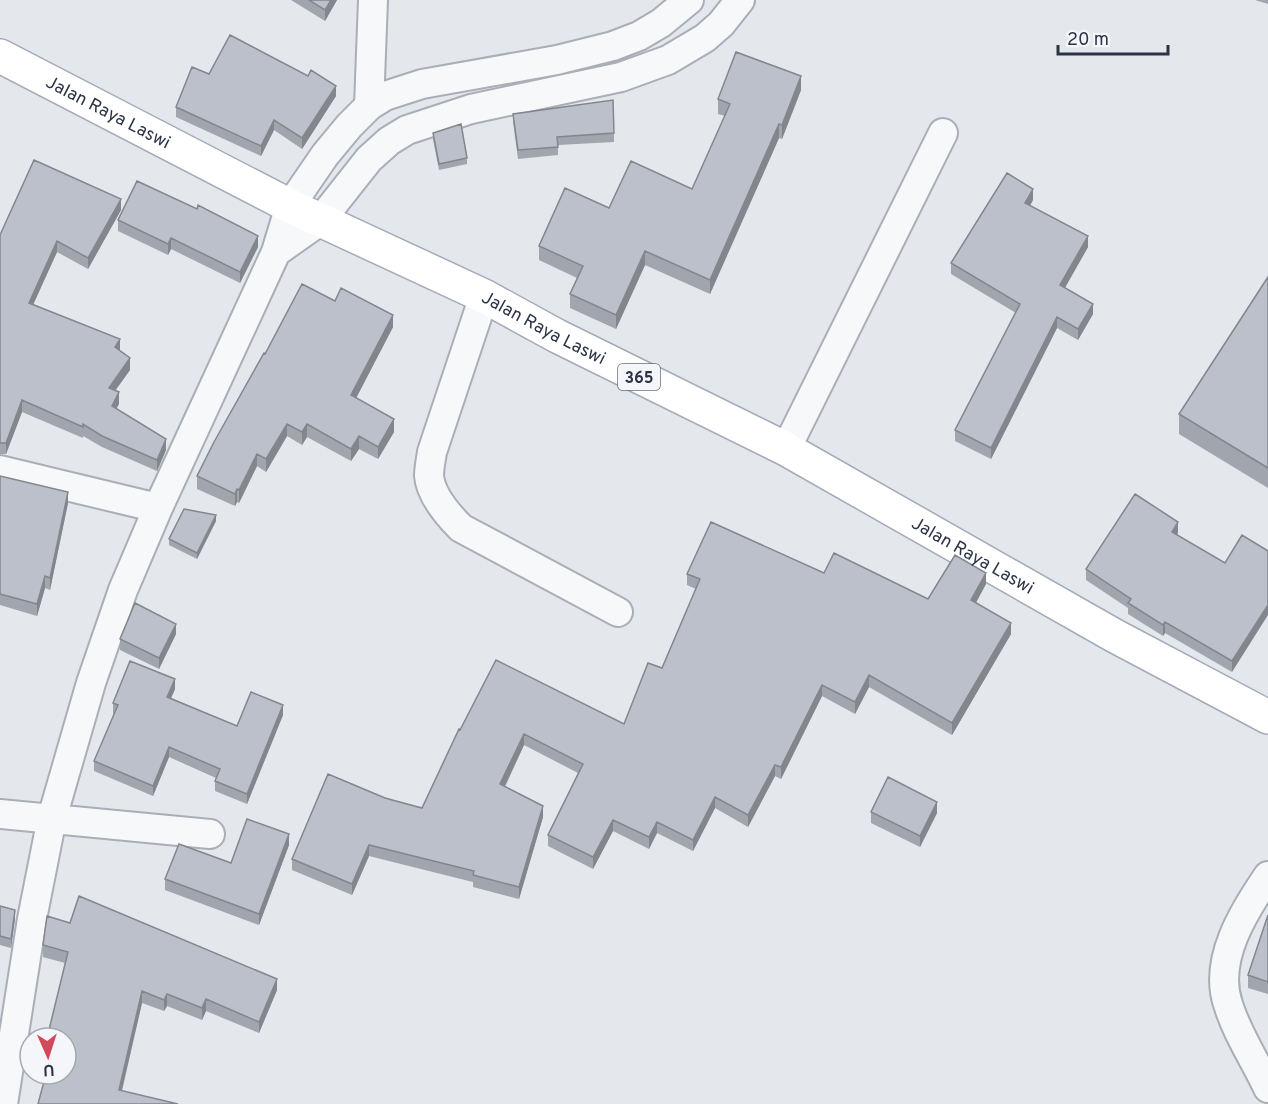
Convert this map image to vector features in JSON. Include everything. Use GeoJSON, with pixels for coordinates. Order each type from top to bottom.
{"type":"FeatureCollection","features":[{"type":"Feature","properties":{"kind":"main road","name":"Jalan Raya Laswi"},"geometry":{"type":"LineString","coordinates":[[0,56],[290,206],[484,296],[556,336],[786,450],[1115,636],[1268,717]]}},
{"type":"Feature","properties":{"kind":"street"},"geometry":{"type":"LineString","coordinates":[[369,106],[374,0]]}},
{"type":"Feature","properties":{"kind":"street"},"geometry":{"type":"LineString","coordinates":[[3,1104],[32,919],[52,818],[91,683],[123,590],[158,508],[276,252],[290,206],[325,155],[349,126],[369,106],[385,96],[422,84],[557,60],[613,46],[639,36],[661,23],[689,0]]}},
{"type":"Feature","properties":{"kind":"street"},"geometry":{"type":"LineString","coordinates":[[276,252],[320,221],[369,159],[389,141],[407,130],[471,109],[621,77],[668,60],[705,38],[721,24],[740,0]]}},
{"type":"Feature","properties":{"kind":"street"},"geometry":{"type":"LineString","coordinates":[[786,450],[943,134]]}},
{"type":"Feature","properties":{"kind":"street"},"geometry":{"type":"LineString","coordinates":[[484,296],[432,452],[429,476],[436,494],[447,514],[461,528],[618,612]]}},
{"type":"Feature","properties":{"kind":"street"},"geometry":{"type":"LineString","coordinates":[[0,470],[158,508]]}},
{"type":"Feature","properties":{"kind":"street"},"geometry":{"type":"LineString","coordinates":[[0,814],[210,834]]}},
{"type":"Feature","properties":{"kind":"street"},"geometry":{"type":"LineString","coordinates":[[1268,876],[1249,906],[1236,934],[1224,974],[1226,996],[1231,1013],[1268,1088]]}},
{"type":"Feature","properties":{"kind":"building"},"geometry":{"type":"Polygon","coordinates":[[[309,0],[331,0],[325,10],[309,0]]]}},
{"type":"Feature","properties":{"kind":"building"},"geometry":{"type":"Polygon","coordinates":[[[230,35],[308,76],[311,70],[336,86],[302,138],[274,120],[261,146],[176,107],[192,67],[209,74],[230,35]]]}},
{"type":"Feature","properties":{"kind":"building"},"geometry":{"type":"Polygon","coordinates":[[[736,52],[801,76],[782,125],[779,124],[710,280],[645,251],[616,315],[570,294],[583,266],[539,246],[565,188],[609,208],[631,161],[692,189],[730,104],[718,99],[736,52]]]}},
{"type":"Feature","properties":{"kind":"building"},"geometry":{"type":"Polygon","coordinates":[[[613,100],[614,133],[557,137],[558,147],[518,150],[513,114],[613,100]]]}},
{"type":"Feature","properties":{"kind":"building"},"geometry":{"type":"Polygon","coordinates":[[[461,124],[467,158],[439,164],[433,133],[461,124]]]}},
{"type":"Feature","properties":{"kind":"building"},"geometry":{"type":"Polygon","coordinates":[[[34,160],[121,199],[88,258],[57,241],[29,303],[120,339],[115,347],[130,358],[109,388],[119,392],[112,406],[166,439],[157,460],[102,436],[83,424],[83,427],[22,400],[6,443],[0,443],[0,235],[34,160]]]}},
{"type":"Feature","properties":{"kind":"building"},"geometry":{"type":"Polygon","coordinates":[[[1007,173],[1033,189],[1025,203],[1088,236],[1060,285],[1093,304],[1078,329],[1057,317],[991,448],[955,430],[1020,304],[951,263],[1007,173]]]}},
{"type":"Feature","properties":{"kind":"building"},"geometry":{"type":"Polygon","coordinates":[[[137,181],[197,209],[198,205],[258,236],[240,272],[171,238],[168,244],[118,220],[137,181]]]}},
{"type":"Feature","properties":{"kind":"building"},"geometry":{"type":"Polygon","coordinates":[[[1268,277],[1268,468],[1179,414],[1268,277]]]}},
{"type":"Feature","properties":{"kind":"building"},"geometry":{"type":"Polygon","coordinates":[[[302,284],[335,301],[341,288],[393,315],[351,395],[394,419],[378,447],[359,436],[351,449],[307,424],[302,432],[287,424],[266,459],[257,454],[235,494],[197,476],[302,284]]]}},
{"type":"Feature","properties":{"kind":"building"},"geometry":{"type":"Polygon","coordinates":[[[0,476],[68,492],[50,578],[45,576],[37,604],[0,594],[0,476]]]}},
{"type":"Feature","properties":{"kind":"building"},"geometry":{"type":"Polygon","coordinates":[[[1135,494],[1178,522],[1172,532],[1225,563],[1242,535],[1268,551],[1268,605],[1232,661],[1165,622],[1163,625],[1128,603],[1131,599],[1086,569],[1135,494]]]}},
{"type":"Feature","properties":{"kind":"building"},"geometry":{"type":"Polygon","coordinates":[[[184,509],[216,515],[197,553],[169,539],[184,509]]]}},
{"type":"Feature","properties":{"kind":"building"},"geometry":{"type":"Polygon","coordinates":[[[711,522],[824,573],[834,553],[928,599],[955,555],[986,573],[971,600],[1011,623],[952,723],[869,675],[855,702],[822,685],[781,767],[775,765],[748,815],[715,797],[693,840],[657,822],[649,837],[613,820],[593,857],[548,835],[583,764],[524,734],[500,784],[543,806],[519,887],[473,875],[474,871],[369,845],[352,884],[292,859],[328,774],[385,798],[422,808],[459,729],[496,660],[624,724],[648,663],[662,668],[700,579],[687,574],[711,522]]]}},
{"type":"Feature","properties":{"kind":"building"},"geometry":{"type":"Polygon","coordinates":[[[135,603],[176,624],[159,658],[120,639],[135,603]]]}},
{"type":"Feature","properties":{"kind":"building"},"geometry":{"type":"Polygon","coordinates":[[[130,661],[175,679],[167,697],[237,726],[251,692],[283,705],[247,794],[215,781],[220,769],[169,747],[153,786],[94,761],[118,705],[113,703],[130,661]]]}},
{"type":"Feature","properties":{"kind":"building"},"geometry":{"type":"Polygon","coordinates":[[[888,777],[937,802],[920,836],[871,812],[888,777]]]}},
{"type":"Feature","properties":{"kind":"building"},"geometry":{"type":"Polygon","coordinates":[[[247,819],[289,834],[259,914],[165,879],[179,844],[231,863],[247,819]]]}},
{"type":"Feature","properties":{"kind":"building"},"geometry":{"type":"Polygon","coordinates":[[[79,896],[277,979],[259,1022],[206,999],[202,1008],[167,994],[164,1000],[142,991],[119,1090],[178,1104],[38,1104],[43,1086],[78,1086],[78,1026],[50,1026],[68,952],[43,945],[47,916],[70,923],[79,896]]]}},
{"type":"Feature","properties":{"kind":"building"},"geometry":{"type":"Polygon","coordinates":[[[0,906],[15,910],[11,939],[0,936],[0,906]]]}},
{"type":"Feature","properties":{"kind":"building"},"geometry":{"type":"Polygon","coordinates":[[[1268,915],[1268,982],[1248,975],[1268,915]]]}}]}
